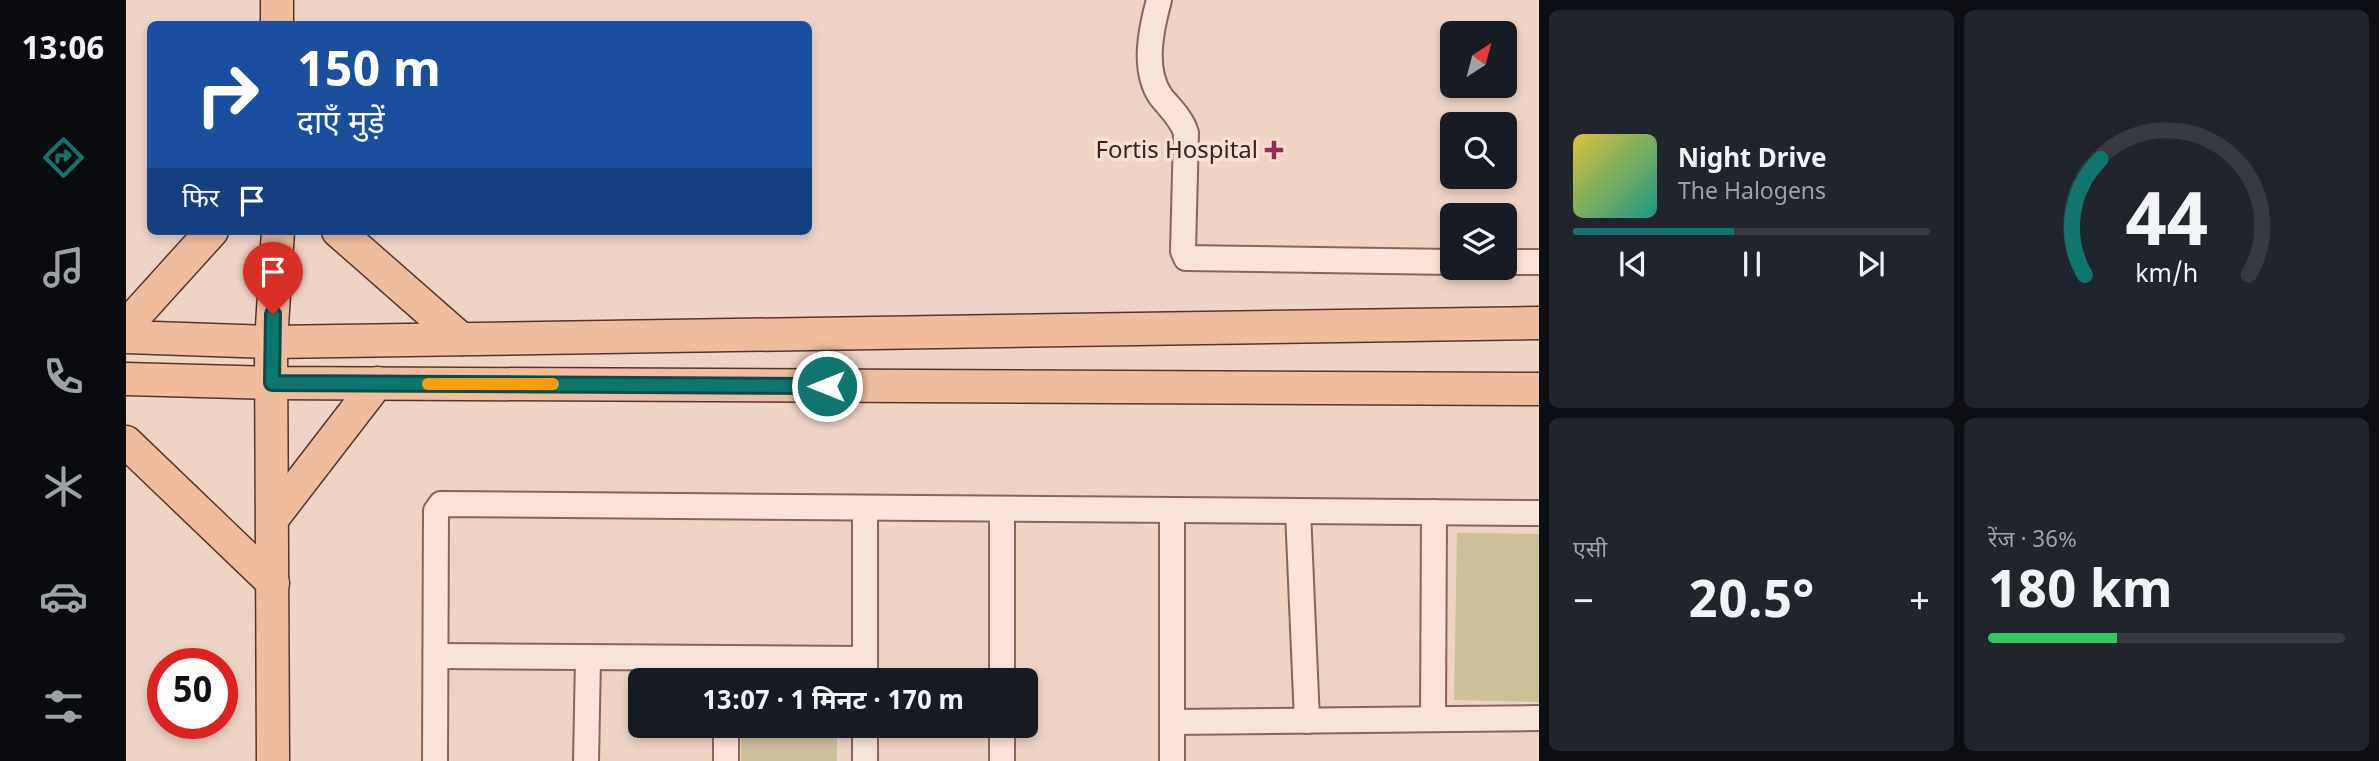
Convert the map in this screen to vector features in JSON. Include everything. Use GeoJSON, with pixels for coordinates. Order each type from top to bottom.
{"type":"FeatureCollection","features":[{"type":"Feature","properties":{"kind":"main road"},"geometry":{"type":"LineString","coordinates":[[277,0],[277,21]]}},
{"type":"Feature","properties":{"kind":"main road"},"geometry":{"type":"LineString","coordinates":[[126,326],[208,235]]}},
{"type":"Feature","properties":{"kind":"main road"},"geometry":{"type":"LineString","coordinates":[[273,761],[271,342],[278,235]]}},
{"type":"Feature","properties":{"kind":"main road"},"geometry":{"type":"LineString","coordinates":[[343,235],[461,339]]}},
{"type":"Feature","properties":{"kind":"main road"},"geometry":{"type":"LineString","coordinates":[[126,337],[271,342],[1539,323]]}},
{"type":"Feature","properties":{"kind":"main road"},"geometry":{"type":"LineString","coordinates":[[126,379],[272,383],[1539,389]]}},
{"type":"Feature","properties":{"kind":"main road"},"geometry":{"type":"LineString","coordinates":[[272,518],[377,383]]}},
{"type":"Feature","properties":{"kind":"main road"},"geometry":{"type":"LineString","coordinates":[[126,442],[273,583]]}},
{"type":"Feature","properties":{"kind":"street"},"geometry":{"type":"LineString","coordinates":[[1159,0],[1151,30],[1151,70],[1160,95],[1182,123],[1186,133],[1183,251],[1186,258],[1440,262]]}},
{"type":"Feature","properties":{"kind":"street"},"geometry":{"type":"LineString","coordinates":[[1517,262],[1539,262]]}},
{"type":"Feature","properties":{"kind":"street"},"geometry":{"type":"LineString","coordinates":[[435,761],[436,511],[441,504],[1539,513]]}},
{"type":"Feature","properties":{"kind":"street"},"geometry":{"type":"LineString","coordinates":[[865,509],[865,668]]}},
{"type":"Feature","properties":{"kind":"street"},"geometry":{"type":"LineString","coordinates":[[1002,509],[1002,668]]}},
{"type":"Feature","properties":{"kind":"street"},"geometry":{"type":"LineString","coordinates":[[1172,510],[1172,761]]}},
{"type":"Feature","properties":{"kind":"street"},"geometry":{"type":"LineString","coordinates":[[1298,511],[1307,721]]}},
{"type":"Feature","properties":{"kind":"street"},"geometry":{"type":"LineString","coordinates":[[1433,719],[1434,512]]}},
{"type":"Feature","properties":{"kind":"street"},"geometry":{"type":"LineString","coordinates":[[436,656],[589,657],[705,668]]}},
{"type":"Feature","properties":{"kind":"street"},"geometry":{"type":"LineString","coordinates":[[586,761],[589,657]]}},
{"type":"Feature","properties":{"kind":"street"},"geometry":{"type":"LineString","coordinates":[[1172,722],[1539,718]]}},
{"type":"Feature","properties":{"kind":"street"},"geometry":{"type":"LineString","coordinates":[[726,738],[726,761]]}},
{"type":"Feature","properties":{"kind":"street"},"geometry":{"type":"LineString","coordinates":[[865,738],[865,761]]}},
{"type":"Feature","properties":{"kind":"street"},"geometry":{"type":"LineString","coordinates":[[1002,738],[1002,761]]}},
{"type":"Feature","properties":{"kind":"shaded area"},"geometry":{"type":"Polygon","coordinates":[[[1457,533],[1539,534],[1539,702],[1454,700],[1457,533]]]}},
{"type":"Feature","properties":{"kind":"shaded area"},"geometry":{"type":"Polygon","coordinates":[[[741,738],[837,738],[837,761],[741,761],[741,738]]]}},
{"type":"Feature","properties":{"kind":"slow traffic"},"geometry":{"type":"LineString","coordinates":[[428,384],[553,384]]}},
{"type":"Feature","properties":{"kind":"place","name":"Fortis Hospital"},"geometry":{"type":"Point","coordinates":[1274,150]}},
{"type":"Feature","properties":{"kind":"route"},"geometry":{"type":"LineString","coordinates":[[273,314],[272,383],[827,386]]}}]}
